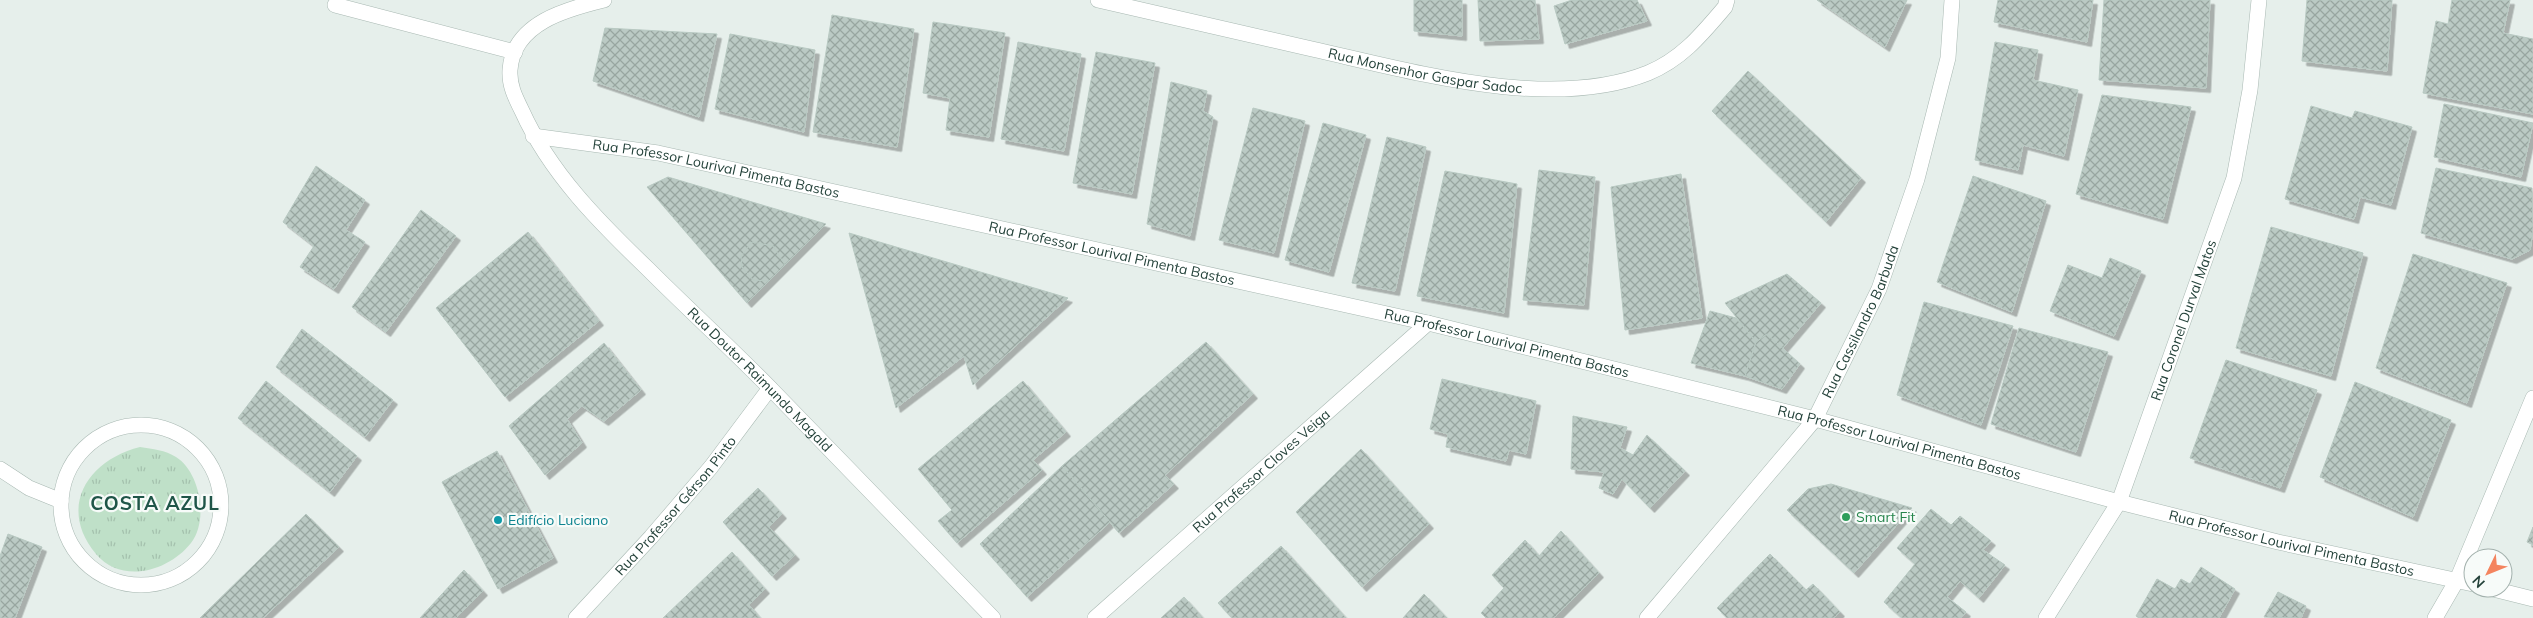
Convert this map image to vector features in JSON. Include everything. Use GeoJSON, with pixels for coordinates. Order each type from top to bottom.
{"type":"FeatureCollection","features":[{"type":"Feature","properties":{"kind":"street"},"geometry":{"type":"LineString","coordinates":[[533,136],[512,90],[510,69],[515,52],[524,38],[542,20],[568,8],[604,0]]}},
{"type":"Feature","properties":{"kind":"street","name":"Rua Monsenhor Gaspar Sadoc"},"geometry":{"type":"LineString","coordinates":[[1098,0],[1436,77],[1532,89],[1596,87],[1648,72],[1691,47],[1725,7],[1727,0]]}},
{"type":"Feature","properties":{"kind":"street","name":"Rua Cassilandro Barbuda"},"geometry":{"type":"LineString","coordinates":[[1647,618],[1815,419],[1879,289],[1917,179],[1948,58],[1952,0]]}},
{"type":"Feature","properties":{"kind":"street","name":"Rua Coronel Durval Matos"},"geometry":{"type":"LineString","coordinates":[[2046,618],[2119,502],[2234,178],[2250,90],[2260,0]]}},
{"type":"Feature","properties":{"kind":"street"},"geometry":{"type":"LineString","coordinates":[[335,5],[515,52]]}},
{"type":"Feature","properties":{"kind":"street","name":"Rua Professor Lourival Pimenta Bastos"},"geometry":{"type":"LineString","coordinates":[[533,136],[658,153],[1428,323],[1815,419],[2119,502],[2278,542],[2463,582]]}},
{"type":"Feature","properties":{"kind":"street","name":"Rua Doutor Raimundo Magald"},"geometry":{"type":"LineString","coordinates":[[533,136],[601,224],[770,388],[992,618]]}},
{"type":"Feature","properties":{"kind":"street","name":"Rua Professor Cloves Veiga"},"geometry":{"type":"LineString","coordinates":[[1095,618],[1428,323]]}},
{"type":"Feature","properties":{"kind":"street","name":"Rua Professor Gérson Pinto"},"geometry":{"type":"LineString","coordinates":[[576,618],[652,537],[705,474],[770,388]]}},
{"type":"Feature","properties":{"kind":"street"},"geometry":{"type":"LineString","coordinates":[[2435,618],[2457,580],[2533,398]]}},
{"type":"Feature","properties":{"kind":"street"},"geometry":{"type":"LineString","coordinates":[[131,425],[159,427],[185,438],[206,457],[218,482],[222,510],[216,537],[201,560],[178,577],[152,585],[124,584],[98,573],[77,554],[64,529],[61,501],[67,474],[82,450],[105,434],[131,425]]}},
{"type":"Feature","properties":{"kind":"street"},"geometry":{"type":"LineString","coordinates":[[0,469],[29,488],[61,501]]}},
{"type":"Feature","properties":{"kind":"street"},"geometry":{"type":"LineString","coordinates":[[2513,594],[2533,599]]}},
{"type":"Feature","properties":{"kind":"green space"},"geometry":{"type":"Polygon","coordinates":[[[140,447],[168,453],[184,464],[196,485],[199,497],[200,522],[197,533],[182,553],[158,567],[132,572],[107,564],[96,554],[85,536],[79,519],[79,503],[84,488],[93,474],[122,453],[140,447]]]}},
{"type":"Feature","properties":{"kind":"building"},"geometry":{"type":"Polygon","coordinates":[[[1414,0],[1462,0],[1462,36],[1414,31],[1414,0]]]}},
{"type":"Feature","properties":{"kind":"building"},"geometry":{"type":"Polygon","coordinates":[[[1478,0],[1535,0],[1539,39],[1480,41],[1478,0]]]}},
{"type":"Feature","properties":{"kind":"building"},"geometry":{"type":"Polygon","coordinates":[[[1572,0],[1637,0],[1647,21],[1565,44],[1554,6],[1572,0]]]}},
{"type":"Feature","properties":{"kind":"building"},"geometry":{"type":"Polygon","coordinates":[[[1817,0],[1907,0],[1885,47],[1817,0]]]}},
{"type":"Feature","properties":{"kind":"building"},"geometry":{"type":"Polygon","coordinates":[[[1998,0],[2093,0],[2087,42],[1994,22],[1998,0]]]}},
{"type":"Feature","properties":{"kind":"building"},"geometry":{"type":"Polygon","coordinates":[[[2104,0],[2210,0],[2206,88],[2099,80],[2104,0]]]}},
{"type":"Feature","properties":{"kind":"building"},"geometry":{"type":"Polygon","coordinates":[[[2307,0],[2392,0],[2387,71],[2302,61],[2307,0]]]}},
{"type":"Feature","properties":{"kind":"building"},"geometry":{"type":"Polygon","coordinates":[[[2452,0],[2510,0],[2503,33],[2533,39],[2533,114],[2423,93],[2436,21],[2448,24],[2452,0]]]}},
{"type":"Feature","properties":{"kind":"building"},"geometry":{"type":"Polygon","coordinates":[[[832,15],[914,29],[897,147],[813,132],[832,15]]]}},
{"type":"Feature","properties":{"kind":"building"},"geometry":{"type":"Polygon","coordinates":[[[933,22],[1005,33],[989,137],[946,130],[950,98],[923,93],[933,22]]]}},
{"type":"Feature","properties":{"kind":"building"},"geometry":{"type":"Polygon","coordinates":[[[605,28],[717,34],[699,117],[593,81],[605,28]]]}},
{"type":"Feature","properties":{"kind":"building"},"geometry":{"type":"Polygon","coordinates":[[[730,34],[815,50],[804,132],[715,109],[730,34]]]}},
{"type":"Feature","properties":{"kind":"building"},"geometry":{"type":"Polygon","coordinates":[[[1018,42],[1081,54],[1064,151],[1001,139],[1018,42]]]}},
{"type":"Feature","properties":{"kind":"building"},"geometry":{"type":"Polygon","coordinates":[[[1995,42],[2038,50],[2033,80],[2078,90],[2064,156],[2023,145],[2018,170],[1975,160],[1995,42]]]}},
{"type":"Feature","properties":{"kind":"building"},"geometry":{"type":"Polygon","coordinates":[[[1096,52],[1155,63],[1132,194],[1073,183],[1096,52]]]}},
{"type":"Feature","properties":{"kind":"building"},"geometry":{"type":"Polygon","coordinates":[[[1748,71],[1861,178],[1826,222],[1712,111],[1748,71]]]}},
{"type":"Feature","properties":{"kind":"building"},"geometry":{"type":"Polygon","coordinates":[[[1171,82],[1207,91],[1203,111],[1213,117],[1190,236],[1147,224],[1171,82]]]}},
{"type":"Feature","properties":{"kind":"building"},"geometry":{"type":"Polygon","coordinates":[[[2102,95],[2191,107],[2163,219],[2076,194],[2102,95]]]}},
{"type":"Feature","properties":{"kind":"building"},"geometry":{"type":"Polygon","coordinates":[[[2444,104],[2533,123],[2521,177],[2434,157],[2444,104]]]}},
{"type":"Feature","properties":{"kind":"building"},"geometry":{"type":"Polygon","coordinates":[[[2311,106],[2352,118],[2355,111],[2412,127],[2391,205],[2360,197],[2354,219],[2285,199],[2311,106]]]}},
{"type":"Feature","properties":{"kind":"building"},"geometry":{"type":"Polygon","coordinates":[[[1253,108],[1305,121],[1274,253],[1219,240],[1253,108]]]}},
{"type":"Feature","properties":{"kind":"building"},"geometry":{"type":"Polygon","coordinates":[[[1323,123],[1366,135],[1329,272],[1285,260],[1323,123]]]}},
{"type":"Feature","properties":{"kind":"building"},"geometry":{"type":"Polygon","coordinates":[[[1387,137],[1426,147],[1395,291],[1352,283],[1387,137]]]}},
{"type":"Feature","properties":{"kind":"building"},"geometry":{"type":"Polygon","coordinates":[[[316,166],[365,200],[346,230],[365,242],[334,289],[300,267],[314,246],[283,222],[316,166]]]}},
{"type":"Feature","properties":{"kind":"building"},"geometry":{"type":"Polygon","coordinates":[[[2436,168],[2532,188],[2533,231],[2530,250],[2512,259],[2421,233],[2436,168]]]}},
{"type":"Feature","properties":{"kind":"building"},"geometry":{"type":"Polygon","coordinates":[[[1539,170],[1595,177],[1584,305],[1523,300],[1539,170]]]}},
{"type":"Feature","properties":{"kind":"building"},"geometry":{"type":"Polygon","coordinates":[[[1445,171],[1517,184],[1504,313],[1417,296],[1445,171]]]}},
{"type":"Feature","properties":{"kind":"building"},"geometry":{"type":"Polygon","coordinates":[[[1681,174],[1702,318],[1625,330],[1611,187],[1681,174]]]}},
{"type":"Feature","properties":{"kind":"building"},"geometry":{"type":"Polygon","coordinates":[[[1973,176],[2046,201],[2012,312],[1937,282],[1973,176]]]}},
{"type":"Feature","properties":{"kind":"building"},"geometry":{"type":"Polygon","coordinates":[[[668,177],[826,224],[747,303],[647,187],[668,177]]]}},
{"type":"Feature","properties":{"kind":"building"},"geometry":{"type":"Polygon","coordinates":[[[421,210],[456,236],[386,332],[352,307],[421,210]]]}},
{"type":"Feature","properties":{"kind":"building"},"geometry":{"type":"Polygon","coordinates":[[[2271,227],[2363,253],[2331,376],[2236,348],[2271,227]]]}},
{"type":"Feature","properties":{"kind":"building"},"geometry":{"type":"Polygon","coordinates":[[[528,232],[599,321],[505,397],[436,308],[528,232]]]}},
{"type":"Feature","properties":{"kind":"building"},"geometry":{"type":"Polygon","coordinates":[[[849,233],[1068,298],[973,385],[964,356],[896,408],[849,233]]]}},
{"type":"Feature","properties":{"kind":"building"},"geometry":{"type":"Polygon","coordinates":[[[752,242],[773,246],[785,265],[769,281],[753,280],[742,267],[741,256],[752,242]]]}},
{"type":"Feature","properties":{"kind":"building"},"geometry":{"type":"Polygon","coordinates":[[[2413,254],[2507,283],[2467,403],[2376,368],[2413,254]]]}},
{"type":"Feature","properties":{"kind":"building"},"geometry":{"type":"Polygon","coordinates":[[[2110,258],[2141,271],[2114,336],[2050,311],[2068,265],[2102,278],[2110,258]]]}},
{"type":"Feature","properties":{"kind":"building"},"geometry":{"type":"Polygon","coordinates":[[[1787,274],[1821,303],[1782,349],[1767,334],[1756,342],[1725,303],[1787,274]]]}},
{"type":"Feature","properties":{"kind":"building"},"geometry":{"type":"Polygon","coordinates":[[[1924,302],[2013,326],[1981,425],[1897,395],[1924,302]]]}},
{"type":"Feature","properties":{"kind":"building"},"geometry":{"type":"Polygon","coordinates":[[[1710,311],[1736,318],[1756,342],[1745,376],[1691,363],[1710,311]]]}},
{"type":"Feature","properties":{"kind":"building"},"geometry":{"type":"Polygon","coordinates":[[[2019,328],[2108,352],[2076,452],[1991,424],[2019,328]]]}},
{"type":"Feature","properties":{"kind":"building"},"geometry":{"type":"Polygon","coordinates":[[[302,329],[393,400],[365,437],[276,367],[302,329]]]}},
{"type":"Feature","properties":{"kind":"building"},"geometry":{"type":"Polygon","coordinates":[[[1767,334],[1800,364],[1782,389],[1745,376],[1756,342],[1767,334]]]}},
{"type":"Feature","properties":{"kind":"building"},"geometry":{"type":"Polygon","coordinates":[[[1206,342],[1253,394],[1165,475],[1174,484],[1119,533],[1062,466],[1206,342]]]}},
{"type":"Feature","properties":{"kind":"building"},"geometry":{"type":"Polygon","coordinates":[[[604,343],[641,390],[604,421],[582,406],[567,419],[582,443],[545,475],[509,426],[604,343]]]}},
{"type":"Feature","properties":{"kind":"building"},"geometry":{"type":"Polygon","coordinates":[[[2226,360],[2317,390],[2280,488],[2190,458],[2226,360]]]}},
{"type":"Feature","properties":{"kind":"building"},"geometry":{"type":"Polygon","coordinates":[[[1442,379],[1536,401],[1526,454],[1509,450],[1506,461],[1446,447],[1448,434],[1430,429],[1442,379]]]}},
{"type":"Feature","properties":{"kind":"building"},"geometry":{"type":"Polygon","coordinates":[[[266,381],[357,456],[330,492],[238,418],[266,381]]]}},
{"type":"Feature","properties":{"kind":"building"},"geometry":{"type":"Polygon","coordinates":[[[1023,381],[1066,432],[1033,460],[1042,470],[957,543],[938,521],[952,510],[918,469],[1023,381]]]}},
{"type":"Feature","properties":{"kind":"building"},"geometry":{"type":"Polygon","coordinates":[[[2355,382],[2451,420],[2413,517],[2320,477],[2355,382]]]}},
{"type":"Feature","properties":{"kind":"building"},"geometry":{"type":"Polygon","coordinates":[[[1573,416],[1627,427],[1620,448],[1633,455],[1647,435],[1685,471],[1650,508],[1622,479],[1613,494],[1599,488],[1604,472],[1571,469],[1573,416]]]}},
{"type":"Feature","properties":{"kind":"building"},"geometry":{"type":"Polygon","coordinates":[[[1361,449],[1429,524],[1362,587],[1296,512],[1361,449]]]}},
{"type":"Feature","properties":{"kind":"building","name":"Edifício Luciano"},"geometry":{"type":"Polygon","coordinates":[[[497,451],[553,558],[498,589],[442,482],[497,451]]]}},
{"type":"Feature","properties":{"kind":"building"},"geometry":{"type":"Polygon","coordinates":[[[1062,466],[1110,522],[1027,597],[980,544],[1062,466]]]}},
{"type":"Feature","properties":{"kind":"building"},"geometry":{"type":"Polygon","coordinates":[[[1831,484],[1912,508],[1854,573],[1787,510],[1808,489],[1831,484]]]}},
{"type":"Feature","properties":{"kind":"building"},"geometry":{"type":"Polygon","coordinates":[[[758,488],[782,514],[769,527],[795,555],[772,576],[723,522],[758,488]]]}},
{"type":"Feature","properties":{"kind":"building"},"geometry":{"type":"Polygon","coordinates":[[[1931,509],[1951,525],[1960,516],[1991,541],[1983,550],[2005,565],[1979,598],[1960,581],[1947,597],[1966,612],[1961,618],[1902,618],[1884,602],[1915,564],[1897,548],[1931,509]]]}},
{"type":"Feature","properties":{"kind":"building"},"geometry":{"type":"Polygon","coordinates":[[[306,514],[339,547],[263,618],[200,618],[306,514]]]}},
{"type":"Feature","properties":{"kind":"building"},"geometry":{"type":"Polygon","coordinates":[[[2533,527],[2533,545],[2527,542],[2533,527]]]}},
{"type":"Feature","properties":{"kind":"building"},"geometry":{"type":"Polygon","coordinates":[[[1561,531],[1599,573],[1554,618],[1486,618],[1481,613],[1504,588],[1492,575],[1525,540],[1539,556],[1561,531]]]}},
{"type":"Feature","properties":{"kind":"building"},"geometry":{"type":"Polygon","coordinates":[[[8,534],[42,547],[15,618],[0,618],[0,556],[8,534]]]}},
{"type":"Feature","properties":{"kind":"building"},"geometry":{"type":"Polygon","coordinates":[[[1281,546],[1346,618],[1232,618],[1218,603],[1281,546]]]}},
{"type":"Feature","properties":{"kind":"building"},"geometry":{"type":"Polygon","coordinates":[[[732,552],[765,589],[749,605],[760,618],[663,618],[732,552]]]}},
{"type":"Feature","properties":{"kind":"building"},"geometry":{"type":"Polygon","coordinates":[[[1770,554],[1806,590],[1813,584],[1840,612],[1834,618],[1727,618],[1717,608],[1770,554]]]}},
{"type":"Feature","properties":{"kind":"building"},"geometry":{"type":"Polygon","coordinates":[[[2201,567],[2235,589],[2219,618],[2139,618],[2136,616],[2157,579],[2175,589],[2181,579],[2190,584],[2201,567]]]}},
{"type":"Feature","properties":{"kind":"building"},"geometry":{"type":"Polygon","coordinates":[[[464,570],[483,591],[456,618],[420,618],[464,570]]]}},
{"type":"Feature","properties":{"kind":"building"},"geometry":{"type":"Polygon","coordinates":[[[2278,592],[2306,606],[2301,618],[2264,617],[2278,592]]]}},
{"type":"Feature","properties":{"kind":"building"},"geometry":{"type":"Polygon","coordinates":[[[1424,594],[1447,618],[1403,618],[1424,594]]]}},
{"type":"Feature","properties":{"kind":"building"},"geometry":{"type":"Polygon","coordinates":[[[1184,597],[1203,618],[1161,618],[1184,597]]]}},
{"type":"Feature","properties":{"kind":"place","name":"Smart Fit"},"geometry":{"type":"Point","coordinates":[1846,517]}},
{"type":"Feature","properties":{"kind":"place","name":"Edifício Luciano"},"geometry":{"type":"Point","coordinates":[498,520]}},
{"type":"Feature","properties":{"kind":"district","name":"COSTA AZUL"},"geometry":{"type":"Point","coordinates":[155,503]}}]}
